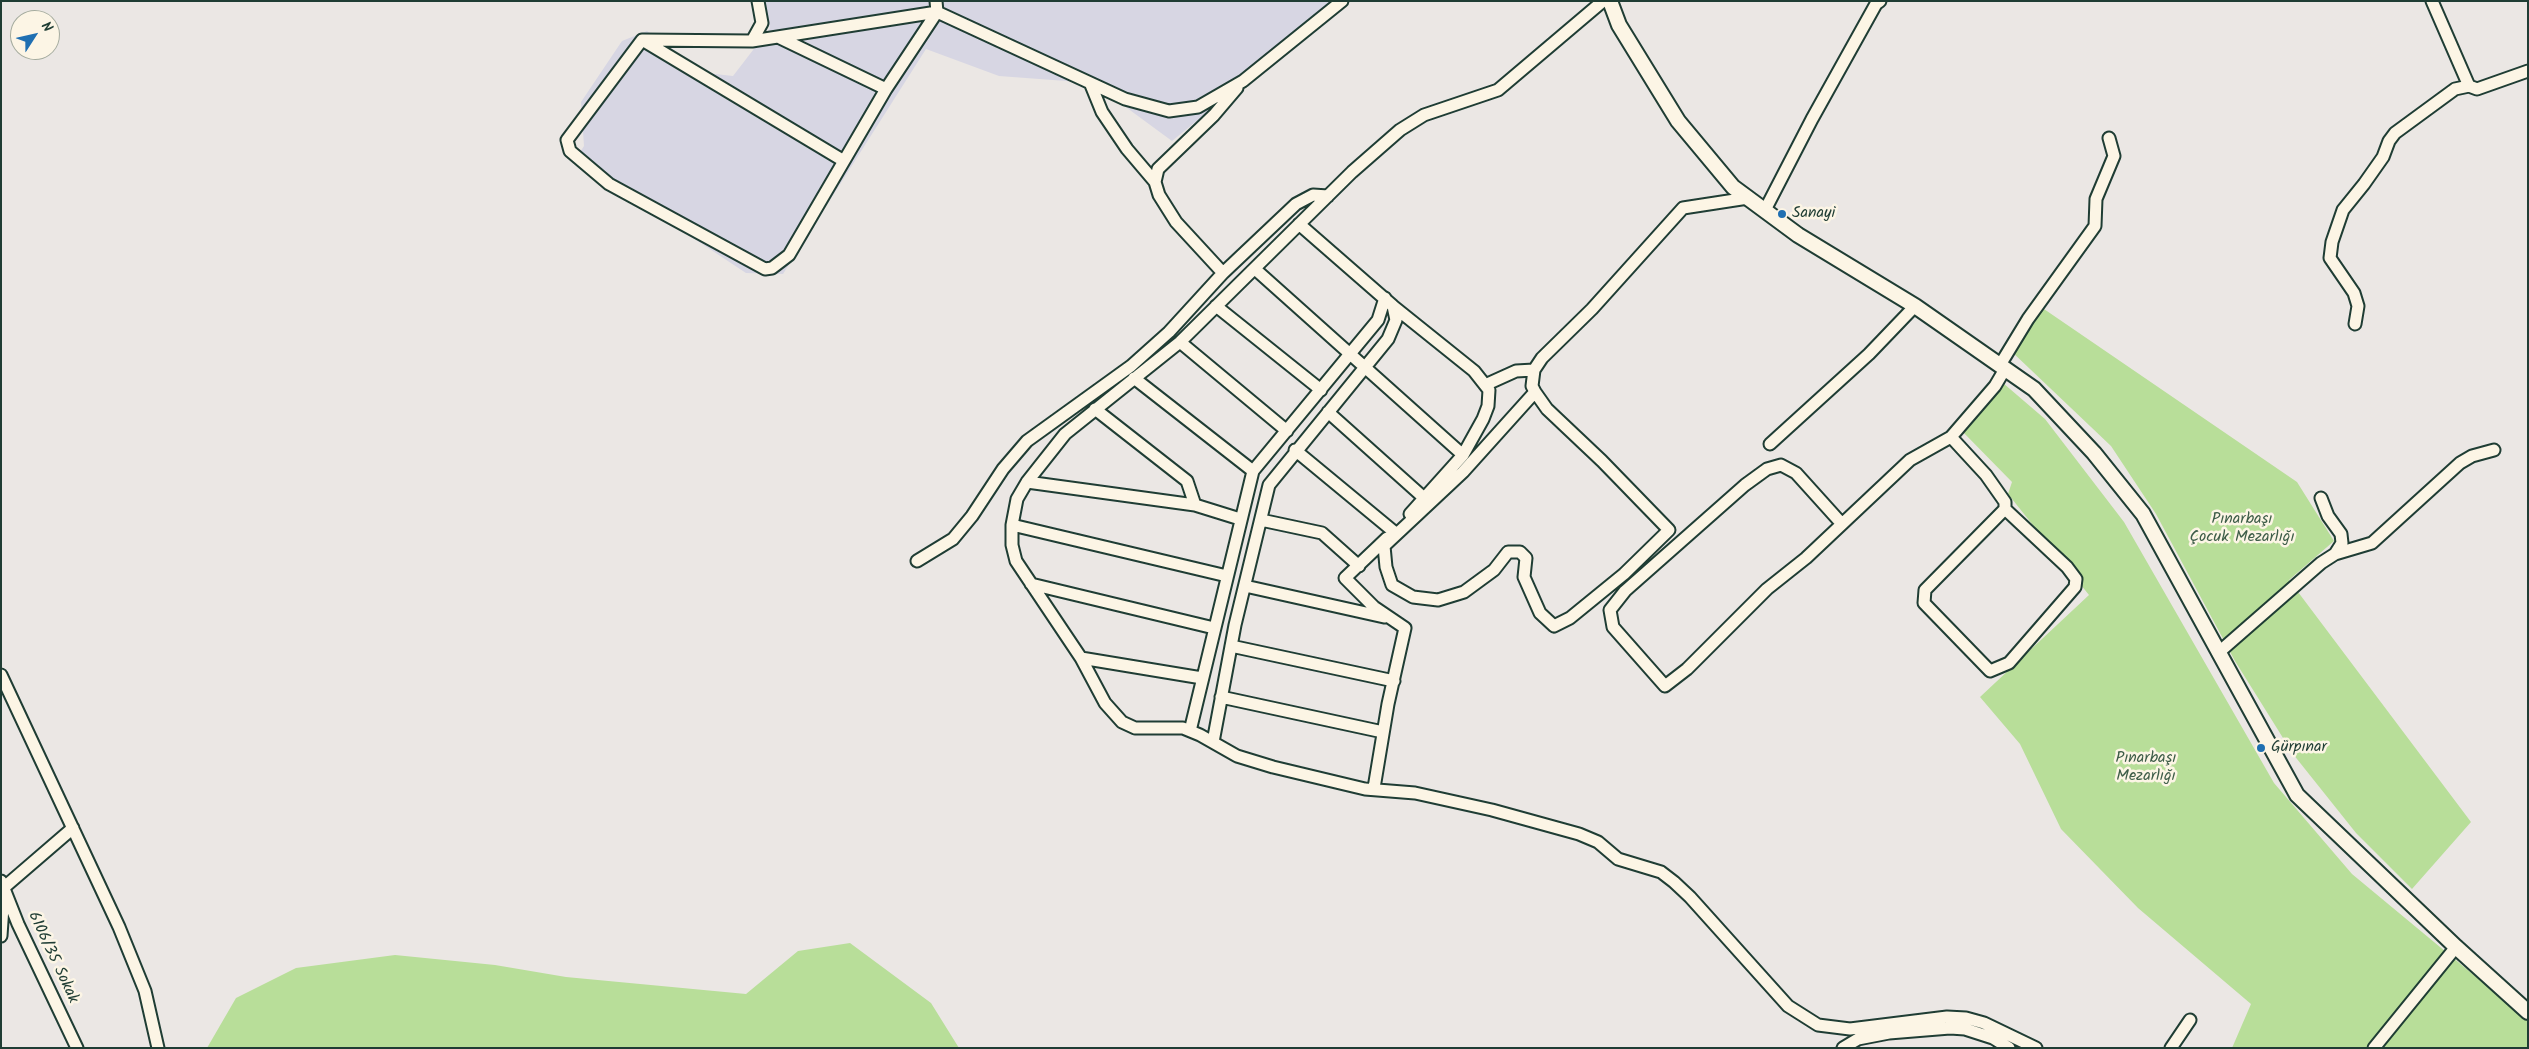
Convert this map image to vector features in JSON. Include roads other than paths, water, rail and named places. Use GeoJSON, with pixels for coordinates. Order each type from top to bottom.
{"type":"FeatureCollection","features":[{"type":"Feature","properties":{"kind":"main road"},"geometry":{"type":"LineString","coordinates":[[1610,1],[1620,25],[1678,121],[1733,187],[1798,235],[1915,306],[2002,367],[2041,396],[2094,453],[2143,514],[2297,795],[2456,947],[2528,1012]]}},
{"type":"Feature","properties":{"kind":"street"},"geometry":{"type":"LineString","coordinates":[[752,41],[762,23],[758,1]]}},
{"type":"Feature","properties":{"kind":"street"},"geometry":{"type":"LineString","coordinates":[[642,40],[752,41],[936,7],[1091,85],[1125,99],[1169,111],[1198,107],[1243,81],[1342,1]]}},
{"type":"Feature","properties":{"kind":"street"},"geometry":{"type":"LineString","coordinates":[[1603,1],[1498,90],[1424,115],[1400,130],[1328,196],[1180,342],[1065,434],[1027,482],[1017,499],[1012,525],[1012,545],[1016,561],[1081,658],[1105,703],[1122,722],[1135,728],[1183,728],[1237,756],[1273,766],[1364,789],[1374,788],[1415,792],[1492,810],[1579,834],[1598,842],[1618,858],[1661,872],[1690,896],[1788,1006],[1818,1025],[1850,1029],[1947,1017],[1966,1018],[1984,1023],[2036,1048]]}},
{"type":"Feature","properties":{"kind":"street"},"geometry":{"type":"LineString","coordinates":[[1765,210],[1816,111],[1876,4],[1880,1]]}},
{"type":"Feature","properties":{"kind":"street"},"geometry":{"type":"LineString","coordinates":[[2432,1],[2469,86]]}},
{"type":"Feature","properties":{"kind":"street"},"geometry":{"type":"LineString","coordinates":[[642,40],[566,140],[570,150],[609,184],[765,268],[772,268],[789,255],[936,7]]}},
{"type":"Feature","properties":{"kind":"street"},"geometry":{"type":"LineString","coordinates":[[778,36],[886,89]]}},
{"type":"Feature","properties":{"kind":"street"},"geometry":{"type":"LineString","coordinates":[[642,40],[844,161]]}},
{"type":"Feature","properties":{"kind":"street"},"geometry":{"type":"LineString","coordinates":[[2355,324],[2358,306],[2354,293],[2330,258],[2332,242],[2343,210],[2387,151],[2389,141],[2396,132],[2455,90],[2469,86],[2477,89],[2528,71]]}},
{"type":"Feature","properties":{"kind":"street"},"geometry":{"type":"LineString","coordinates":[[1154,182],[1158,169],[1214,115],[1243,81]]}},
{"type":"Feature","properties":{"kind":"street"},"geometry":{"type":"LineString","coordinates":[[1091,85],[1102,112],[1127,149],[1154,182],[1159,195],[1176,222],[1223,273]]}},
{"type":"Feature","properties":{"kind":"street"},"geometry":{"type":"LineString","coordinates":[[1842,524],[1796,473],[1781,465],[1767,469],[1745,485],[1625,591],[1610,610],[1613,627],[1665,686],[1687,669],[1767,589],[1806,558],[1910,460],[1951,437],[1995,386],[2002,367],[2028,319],[2095,226],[2096,200],[2114,156],[2109,138]]}},
{"type":"Feature","properties":{"kind":"street"},"geometry":{"type":"LineString","coordinates":[[917,561],[953,539],[972,516],[1002,469],[1027,441],[1131,366],[1169,332],[1223,273],[1296,204],[1313,195],[1328,196]]}},
{"type":"Feature","properties":{"kind":"street"},"geometry":{"type":"LineString","coordinates":[[1535,392],[1463,472],[1384,546],[1386,567],[1392,585],[1413,597],[1438,600],[1464,592],[1494,570],[1508,552],[1520,552],[1526,558],[1524,577],[1540,613],[1554,626],[1570,618],[1624,574],[1669,530],[1602,461],[1547,409],[1532,386],[1534,370],[1542,358],[1592,309],[1683,208],[1748,198]]}},
{"type":"Feature","properties":{"kind":"street"},"geometry":{"type":"LineString","coordinates":[[1299,224],[1389,302],[1474,371],[1489,390],[1488,406],[1463,455],[1393,532],[1345,578],[1374,607],[1406,628],[1394,680],[1374,788]]}},
{"type":"Feature","properties":{"kind":"street"},"geometry":{"type":"LineString","coordinates":[[1255,269],[1463,455]]}},
{"type":"Feature","properties":{"kind":"street"},"geometry":{"type":"LineString","coordinates":[[1190,731],[1253,471],[1351,354],[1378,320],[1389,302]]}},
{"type":"Feature","properties":{"kind":"street"},"geometry":{"type":"LineString","coordinates":[[1213,742],[1244,586],[1269,485],[1295,450],[1388,339],[1396,320],[1389,302]]}},
{"type":"Feature","properties":{"kind":"street"},"geometry":{"type":"LineString","coordinates":[[1216,306],[1321,390]]}},
{"type":"Feature","properties":{"kind":"street"},"geometry":{"type":"LineString","coordinates":[[1770,444],[1868,354],[1915,306]]}},
{"type":"Feature","properties":{"kind":"street"},"geometry":{"type":"LineString","coordinates":[[1180,342],[1287,430]]}},
{"type":"Feature","properties":{"kind":"street"},"geometry":{"type":"LineString","coordinates":[[1485,385],[1516,372],[1534,370]]}},
{"type":"Feature","properties":{"kind":"street"},"geometry":{"type":"LineString","coordinates":[[1134,378],[1253,471]]}},
{"type":"Feature","properties":{"kind":"street"},"geometry":{"type":"LineString","coordinates":[[1095,409],[1187,481],[1195,505]]}},
{"type":"Feature","properties":{"kind":"street"},"geometry":{"type":"LineString","coordinates":[[1328,412],[1424,497]]}},
{"type":"Feature","properties":{"kind":"street"},"geometry":{"type":"LineString","coordinates":[[1951,437],[1986,475],[2005,502],[2005,509],[1924,590],[1924,603],[1990,671],[2009,663],[2075,587],[2076,579],[2067,567],[2005,509]]}},
{"type":"Feature","properties":{"kind":"street"},"geometry":{"type":"LineString","coordinates":[[1295,450],[1393,532]]}},
{"type":"Feature","properties":{"kind":"street"},"geometry":{"type":"LineString","coordinates":[[2335,554],[2372,542],[2460,463],[2472,456],[2494,450]]}},
{"type":"Feature","properties":{"kind":"street"},"geometry":{"type":"LineString","coordinates":[[1027,482],[1195,505],[1240,519]]}},
{"type":"Feature","properties":{"kind":"street"},"geometry":{"type":"LineString","coordinates":[[2218,653],[2335,554],[2342,542],[2341,534],[2328,516],[2322,498]]}},
{"type":"Feature","properties":{"kind":"street"},"geometry":{"type":"LineString","coordinates":[[1261,520],[1322,533],[1359,566]]}},
{"type":"Feature","properties":{"kind":"street"},"geometry":{"type":"LineString","coordinates":[[1012,525],[1227,576]]}},
{"type":"Feature","properties":{"kind":"street"},"geometry":{"type":"LineString","coordinates":[[1030,584],[1214,628]]}},
{"type":"Feature","properties":{"kind":"street"},"geometry":{"type":"LineString","coordinates":[[1244,586],[1390,618]]}},
{"type":"Feature","properties":{"kind":"street"},"geometry":{"type":"LineString","coordinates":[[1231,646],[1394,680]]}},
{"type":"Feature","properties":{"kind":"street"},"geometry":{"type":"LineString","coordinates":[[1081,658],[1202,678]]}},
{"type":"Feature","properties":{"kind":"street"},"geometry":{"type":"LineString","coordinates":[[1,675],[119,928],[145,991],[158,1048]]}},
{"type":"Feature","properties":{"kind":"street"},"geometry":{"type":"LineString","coordinates":[[1221,697],[1384,732]]}},
{"type":"Feature","properties":{"kind":"street"},"geometry":{"type":"LineString","coordinates":[[1,936],[2,886],[73,828]]}},
{"type":"Feature","properties":{"kind":"street","name":"6106/35 Sokak"},"geometry":{"type":"LineString","coordinates":[[2,886],[77,1048]]}},
{"type":"Feature","properties":{"kind":"street"},"geometry":{"type":"LineString","coordinates":[[2374,1048],[2456,947]]}},
{"type":"Feature","properties":{"kind":"street"},"geometry":{"type":"LineString","coordinates":[[2171,1048],[2190,1020]]}},
{"type":"Feature","properties":{"kind":"street"},"geometry":{"type":"LineString","coordinates":[[1843,1048],[1858,1039],[1889,1033],[1965,1028],[1992,1038],[2009,1048]]}},
{"type":"Feature","properties":{"kind":"place","name":"Sanayi"},"geometry":{"type":"Point","coordinates":[1782,214]}},
{"type":"Feature","properties":{"kind":"place","name":"Gürpınar"},"geometry":{"type":"Point","coordinates":[2261,748]}},
{"type":"Feature","properties":{"kind":"park label","name":"Pınarbaşı Çocuk Mezarlığı"},"geometry":{"type":"Point","coordinates":[2242,529]}},
{"type":"Feature","properties":{"kind":"park label","name":"Pınarbaşı Mezarlığı"},"geometry":{"type":"Point","coordinates":[2146,768]}}]}
